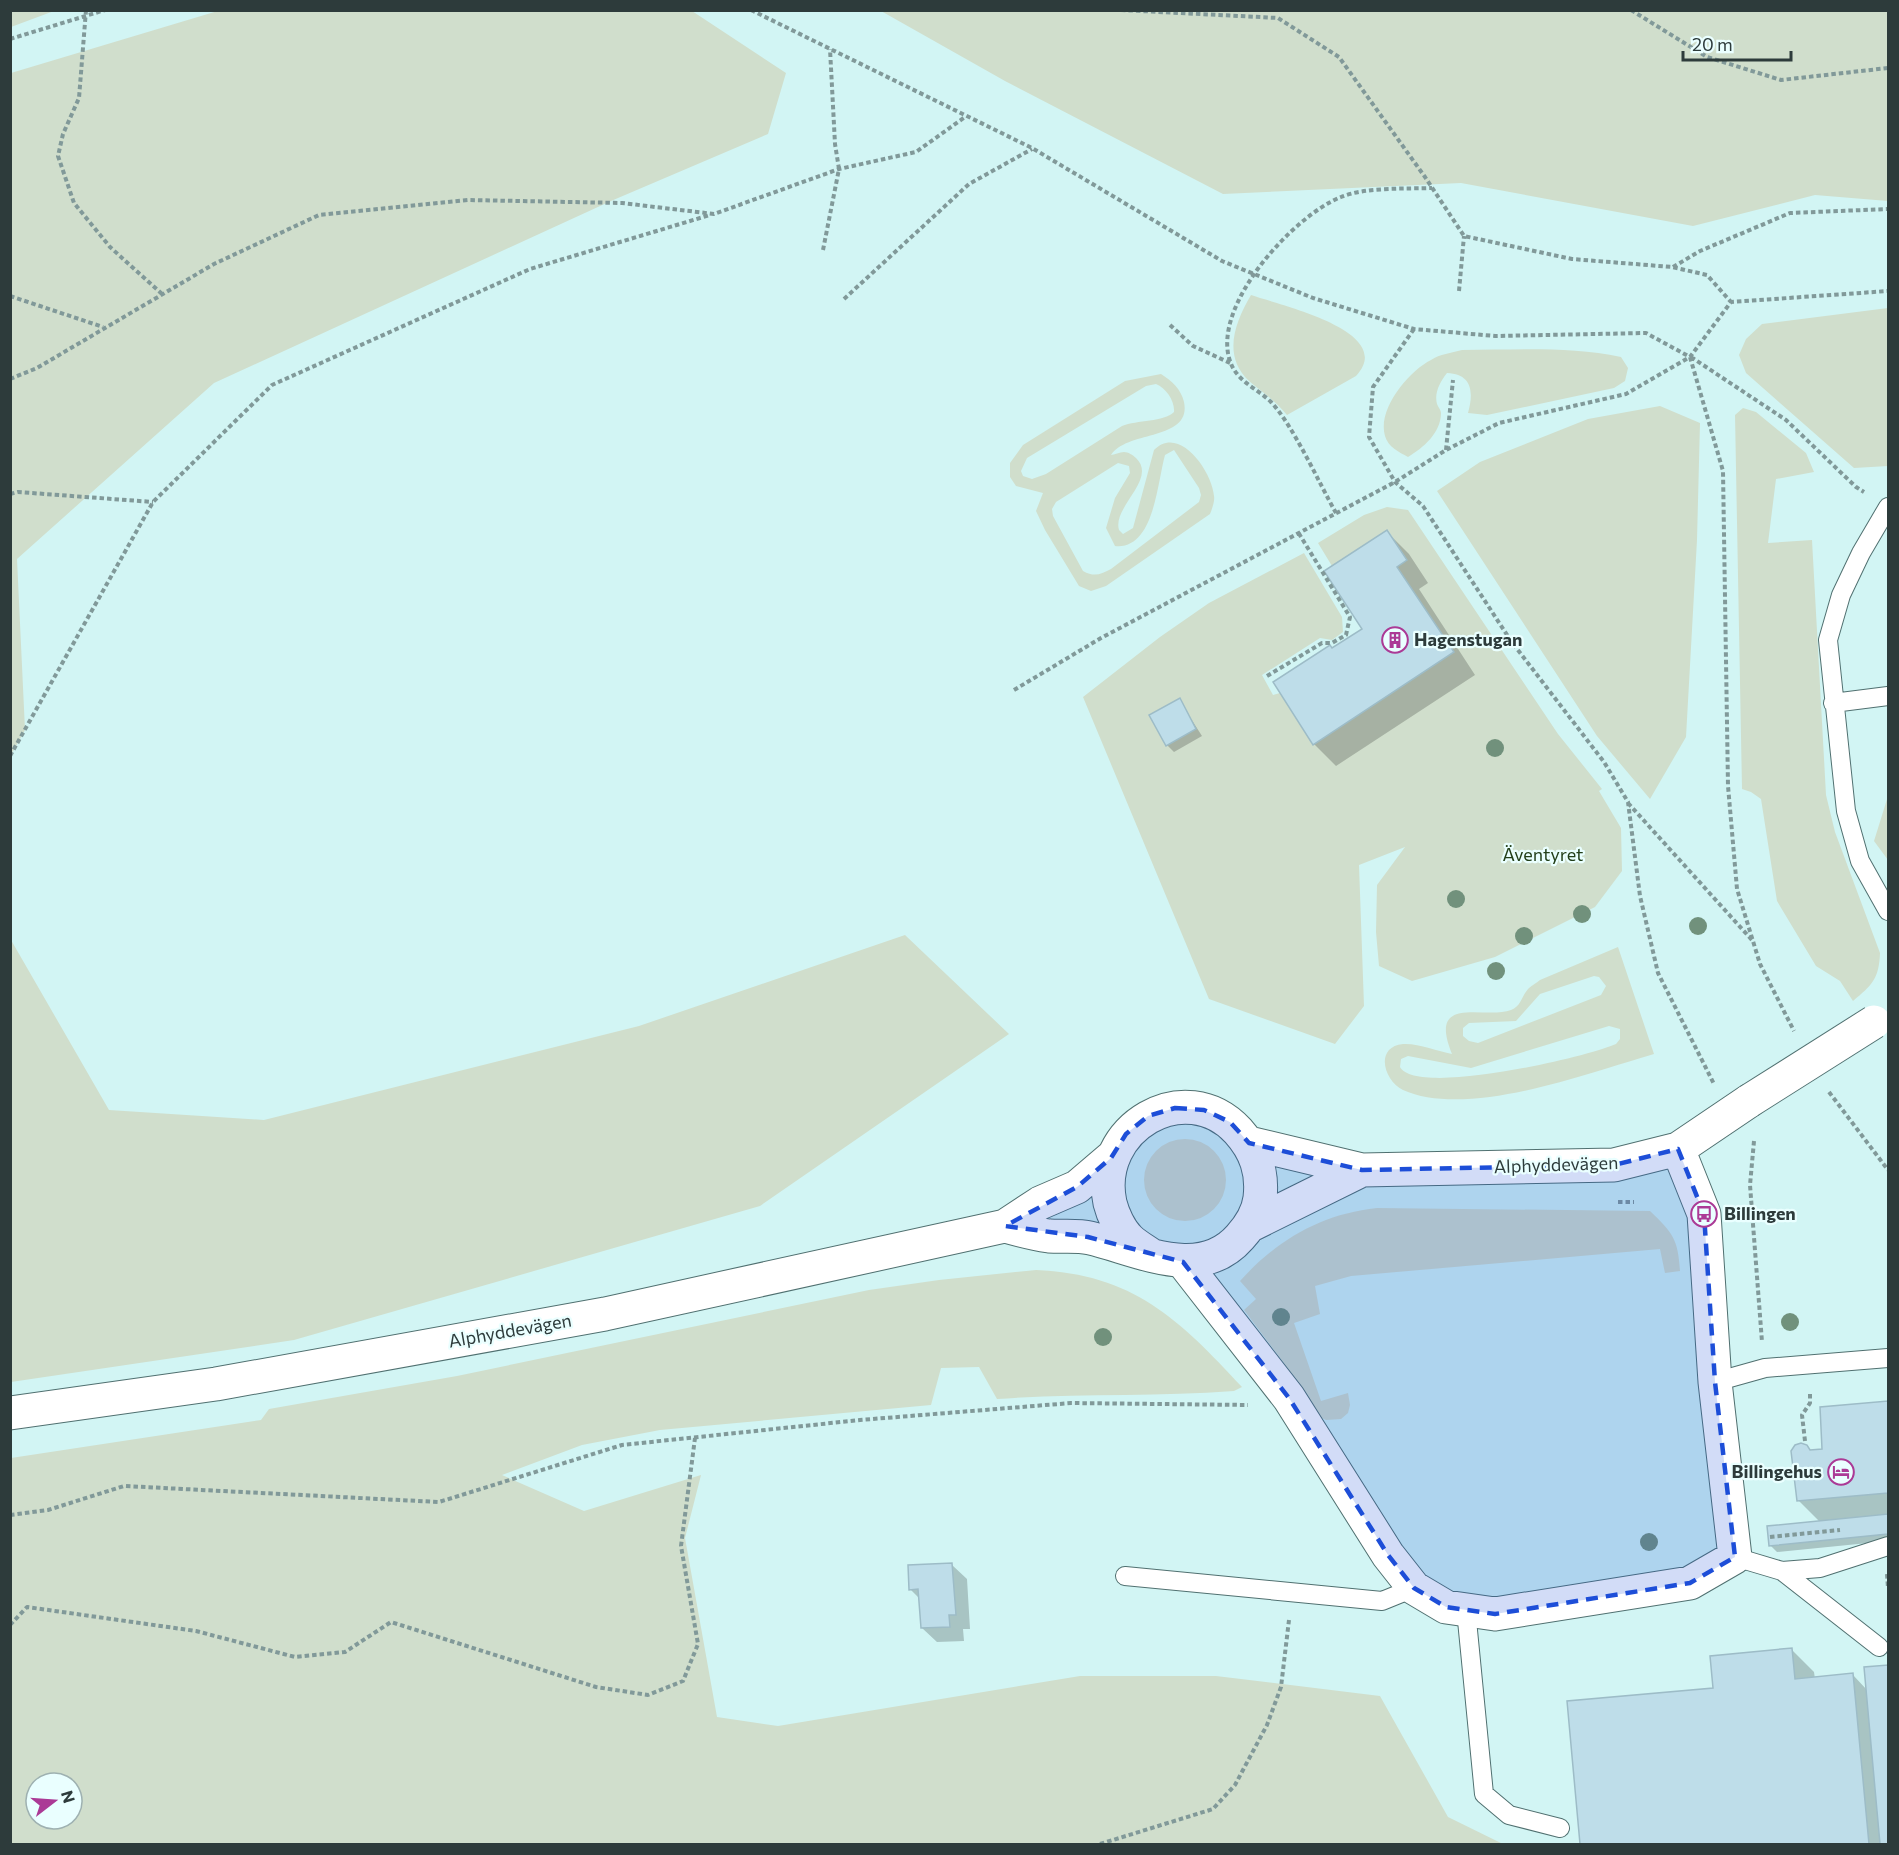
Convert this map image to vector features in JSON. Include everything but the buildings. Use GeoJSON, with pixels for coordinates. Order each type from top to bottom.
{"type":"FeatureCollection","features":[{"type":"Feature","properties":{"kind":"street","name":"Alphyddevägen"},"geometry":{"type":"LineString","coordinates":[[1249,1143],[1362,1170],[1614,1165],[1678,1149],[1881,1016]]}},
{"type":"Feature","properties":{"kind":"street"},"geometry":{"type":"LineString","coordinates":[[1176,1108],[1204,1110],[1230,1122],[1249,1143],[1258,1162],[1262,1184],[1259,1205],[1251,1225],[1233,1245],[1209,1258],[1183,1262],[1151,1255],[1128,1238],[1113,1214],[1107,1186],[1111,1158],[1126,1134],[1148,1116],[1176,1108]]}},
{"type":"Feature","properties":{"kind":"street"},"geometry":{"type":"LineString","coordinates":[[1183,1262],[1289,1398],[1364,1519],[1414,1588],[1446,1607],[1496,1614],[1690,1583],[1734,1549],[1715,1382],[1704,1214],[1678,1149]]}},
{"type":"Feature","properties":{"kind":"street","name":"Alphyddevägen"},"geometry":{"type":"LineString","coordinates":[[10,1413],[216,1384],[605,1314],[1005,1226],[1040,1203],[1077,1187],[1111,1158]]}},
{"type":"Feature","properties":{"kind":"street","name":"Alphyddevägen"},"geometry":{"type":"LineString","coordinates":[[1251,1225],[1362,1170]]}},
{"type":"Feature","properties":{"kind":"street","name":"Alphyddevägen"},"geometry":{"type":"LineString","coordinates":[[1005,1226],[1047,1235],[1088,1238],[1151,1255]]}},
{"type":"Feature","properties":{"kind":"lane"},"geometry":{"type":"LineString","coordinates":[[1888,507],[1861,553],[1841,595],[1828,640],[1846,811],[1860,861],[1888,911]]}},
{"type":"Feature","properties":{"kind":"lane"},"geometry":{"type":"LineString","coordinates":[[1833,703],[1888,696]]}},
{"type":"Feature","properties":{"kind":"lane"},"geometry":{"type":"LineString","coordinates":[[1715,1382],[1765,1368],[1888,1358]]}},
{"type":"Feature","properties":{"kind":"lane"},"geometry":{"type":"LineString","coordinates":[[1782,1571],[1820,1568],[1888,1546]]}},
{"type":"Feature","properties":{"kind":"lane"},"geometry":{"type":"LineString","coordinates":[[1734,1549],[1782,1571],[1879,1647]]}},
{"type":"Feature","properties":{"kind":"lane"},"geometry":{"type":"LineString","coordinates":[[1125,1576],[1382,1600],[1414,1588]]}},
{"type":"Feature","properties":{"kind":"lane"},"geometry":{"type":"LineString","coordinates":[[1466,1610],[1484,1794],[1509,1815],[1560,1828]]}},
{"type":"Feature","properties":{"kind":"path"},"geometry":{"type":"LineString","coordinates":[[86,10],[79,98],[63,134],[58,156],[74,202],[110,247],[162,294]]}},
{"type":"Feature","properties":{"kind":"path"},"geometry":{"type":"LineString","coordinates":[[10,39],[105,10]]}},
{"type":"Feature","properties":{"kind":"path"},"geometry":{"type":"LineString","coordinates":[[752,10],[965,117],[1032,148],[1222,261],[1313,298],[1414,328],[1495,336],[1646,333],[1690,357],[1786,420],[1856,487],[1872,496]]}},
{"type":"Feature","properties":{"kind":"path"},"geometry":{"type":"LineString","coordinates":[[1121,10],[1278,18],[1339,57],[1464,236],[1460,291]]}},
{"type":"Feature","properties":{"kind":"path"},"geometry":{"type":"LineString","coordinates":[[1631,10],[1707,57],[1781,80],[1888,68]]}},
{"type":"Feature","properties":{"kind":"path"},"geometry":{"type":"LineString","coordinates":[[823,250],[839,169],[835,144],[830,48]]}},
{"type":"Feature","properties":{"kind":"path"},"geometry":{"type":"LineString","coordinates":[[10,756],[153,502],[272,385],[530,269],[714,214],[839,169],[916,152],[965,117]]}},
{"type":"Feature","properties":{"kind":"path"},"geometry":{"type":"LineString","coordinates":[[844,299],[969,184],[1032,148]]}},
{"type":"Feature","properties":{"kind":"path"},"geometry":{"type":"LineString","coordinates":[[1230,363],[1227,350],[1228,330],[1253,274],[1276,244],[1306,219],[1341,196],[1383,190],[1432,188]]}},
{"type":"Feature","properties":{"kind":"path"},"geometry":{"type":"LineString","coordinates":[[10,379],[37,368],[103,327],[214,264],[319,215],[468,200],[622,203],[714,214]]}},
{"type":"Feature","properties":{"kind":"path"},"geometry":{"type":"LineString","coordinates":[[1672,267],[1700,251],[1790,213],[1888,209]]}},
{"type":"Feature","properties":{"kind":"path"},"geometry":{"type":"LineString","coordinates":[[1464,236],[1572,259],[1672,267],[1707,275],[1731,302]]}},
{"type":"Feature","properties":{"kind":"path"},"geometry":{"type":"LineString","coordinates":[[1014,690],[1101,638],[1395,482],[1446,450],[1499,423],[1626,394],[1690,357],[1731,302],[1888,291]]}},
{"type":"Feature","properties":{"kind":"path"},"geometry":{"type":"LineString","coordinates":[[10,296],[103,327]]}},
{"type":"Feature","properties":{"kind":"path"},"geometry":{"type":"LineString","coordinates":[[1170,324],[1193,346],[1230,363],[1252,389],[1270,401],[1284,419],[1336,513]]}},
{"type":"Feature","properties":{"kind":"path"},"geometry":{"type":"LineString","coordinates":[[1414,328],[1373,387],[1369,437],[1395,482],[1423,506],[1511,641],[1604,762],[1628,802],[1753,941]]}},
{"type":"Feature","properties":{"kind":"path"},"geometry":{"type":"LineString","coordinates":[[1690,357],[1723,471],[1728,786],[1737,889],[1760,964],[1799,1040]]}},
{"type":"Feature","properties":{"kind":"path"},"geometry":{"type":"LineString","coordinates":[[1446,450],[1454,380]]}},
{"type":"Feature","properties":{"kind":"path"},"geometry":{"type":"LineString","coordinates":[[10,494],[153,502]]}},
{"type":"Feature","properties":{"kind":"path"},"geometry":{"type":"LineString","coordinates":[[1267,676],[1322,643],[1332,643],[1346,635],[1350,617],[1298,532]]}},
{"type":"Feature","properties":{"kind":"path"},"geometry":{"type":"LineString","coordinates":[[1628,802],[1640,896],[1658,973],[1718,1090]]}},
{"type":"Feature","properties":{"kind":"path"},"geometry":{"type":"LineString","coordinates":[[1826,1087],[1888,1170]]}},
{"type":"Feature","properties":{"kind":"path"},"geometry":{"type":"LineString","coordinates":[[1760,1133],[1754,1140],[1750,1185],[1765,1368]]}},
{"type":"Feature","properties":{"kind":"path"},"geometry":{"type":"LineString","coordinates":[[1805,1441],[1802,1415],[1810,1403],[1808,1365]]}},
{"type":"Feature","properties":{"kind":"path"},"geometry":{"type":"LineString","coordinates":[[10,1515],[48,1509],[124,1486],[439,1502],[622,1445],[1071,1403],[1254,1405]]}},
{"type":"Feature","properties":{"kind":"path"},"geometry":{"type":"LineString","coordinates":[[10,1625],[27,1607],[196,1630],[295,1657],[345,1652],[391,1622],[596,1687],[648,1695],[683,1681],[698,1644],[681,1546],[695,1438]]}},
{"type":"Feature","properties":{"kind":"path"},"geometry":{"type":"LineString","coordinates":[[1734,1549],[1844,1530]]}},
{"type":"Feature","properties":{"kind":"path"},"geometry":{"type":"LineString","coordinates":[[1100,1845],[1213,1809],[1235,1785],[1267,1725],[1281,1687],[1292,1592]]}},
{"type":"Feature","properties":{"kind":"highlighted area"},"geometry":{"type":"Polygon","coordinates":[[[1175,1108],[1204,1110],[1230,1122],[1249,1143],[1362,1170],[1614,1165],[1678,1149],[1704,1214],[1715,1382],[1735,1557],[1690,1583],[1495,1614],[1446,1607],[1414,1588],[1388,1555],[1289,1398],[1183,1262],[1088,1237],[1005,1226],[1077,1187],[1111,1158],[1126,1134],[1148,1116],[1175,1108]]]}},
{"type":"Feature","properties":{"kind":"green space"},"geometry":{"type":"Polygon","coordinates":[[[11,10],[54,10],[54,11],[11,27],[11,10]]]}},
{"type":"Feature","properties":{"kind":"green space"},"geometry":{"type":"Polygon","coordinates":[[[221,10],[692,11],[786,73],[768,134],[611,201],[214,383],[17,559],[25,730],[11,755],[11,73],[221,10]]]}},
{"type":"Feature","properties":{"kind":"green space"},"geometry":{"type":"Polygon","coordinates":[[[881,11],[1888,11],[1888,201],[1815,195],[1693,226],[1461,183],[1223,194],[1005,81],[881,11]]]}},
{"type":"Feature","properties":{"kind":"green space"},"geometry":{"type":"Polygon","coordinates":[[[1251,295],[1308,313],[1349,333],[1361,346],[1365,360],[1356,376],[1287,415],[1249,381],[1236,361],[1234,339],[1236,327],[1251,295]]]}},
{"type":"Feature","properties":{"kind":"green space"},"geometry":{"type":"Polygon","coordinates":[[[1888,308],[1888,466],[1854,468],[1746,373],[1739,355],[1746,339],[1762,324],[1888,308]]]}},
{"type":"Feature","properties":{"kind":"green space"},"geometry":{"type":"Polygon","coordinates":[[[1462,350],[1582,351],[1621,357],[1628,368],[1625,381],[1614,388],[1487,415],[1468,413],[1471,398],[1469,386],[1462,377],[1447,373],[1437,392],[1436,400],[1441,411],[1438,427],[1425,444],[1408,457],[1386,440],[1384,425],[1390,403],[1405,382],[1422,365],[1438,356],[1462,350]]]}},
{"type":"Feature","properties":{"kind":"green space"},"geometry":{"type":"Polygon","coordinates":[[[1161,374],[1181,393],[1184,414],[1178,423],[1169,429],[1130,442],[1119,447],[1111,455],[1129,453],[1141,466],[1142,475],[1122,512],[1119,530],[1123,534],[1133,528],[1154,450],[1164,443],[1174,443],[1193,454],[1212,486],[1214,503],[1210,514],[1106,586],[1091,591],[1079,586],[1045,530],[1036,511],[1043,493],[1016,486],[1010,477],[1010,463],[1023,445],[1125,381],[1161,374]],[[1156,384],[1146,386],[1027,458],[1021,471],[1023,476],[1032,479],[1046,474],[1122,426],[1170,415],[1174,412],[1171,399],[1156,384]],[[1174,450],[1165,455],[1156,498],[1146,527],[1138,538],[1128,544],[1115,546],[1106,528],[1115,498],[1130,473],[1129,466],[1118,463],[1056,502],[1052,509],[1053,516],[1083,571],[1097,574],[1111,569],[1199,502],[1201,495],[1199,488],[1174,450]]]}},
{"type":"Feature","properties":{"kind":"green space"},"geometry":{"type":"Polygon","coordinates":[[[1660,406],[1700,423],[1697,540],[1686,737],[1650,799],[1597,736],[1437,491],[1480,462],[1588,419],[1660,406]]]}},
{"type":"Feature","properties":{"kind":"green space"},"geometry":{"type":"Polygon","coordinates":[[[1743,408],[1756,412],[1806,453],[1814,472],[1776,479],[1768,543],[1812,540],[1826,795],[1835,832],[1880,953],[1878,969],[1873,981],[1853,1001],[1840,981],[1816,966],[1777,901],[1761,799],[1742,789],[1735,415],[1743,408]]]}},
{"type":"Feature","properties":{"kind":"green space","name":"Äventyret"},"geometry":{"type":"Polygon","coordinates":[[[1387,507],[1408,510],[1558,734],[1602,789],[1599,791],[1621,828],[1622,871],[1595,907],[1495,957],[1412,981],[1379,966],[1376,932],[1377,885],[1405,847],[1359,865],[1364,1006],[1335,1044],[1209,999],[1083,697],[1160,637],[1209,603],[1304,553],[1342,617],[1343,632],[1332,640],[1320,638],[1262,675],[1273,695],[1280,693],[1313,744],[1454,652],[1397,567],[1407,560],[1388,530],[1332,566],[1318,543],[1364,515],[1387,507]]]}},
{"type":"Feature","properties":{"kind":"green space"},"geometry":{"type":"Polygon","coordinates":[[[1888,796],[1888,860],[1874,841],[1888,796]]]}},
{"type":"Feature","properties":{"kind":"green space"},"geometry":{"type":"Polygon","coordinates":[[[905,935],[1009,1034],[760,1206],[294,1340],[11,1382],[11,940],[109,1110],[264,1120],[639,1026],[905,935]]]}},
{"type":"Feature","properties":{"kind":"green space"},"geometry":{"type":"Polygon","coordinates":[[[1618,947],[1654,1054],[1563,1081],[1494,1096],[1460,1099],[1430,1098],[1403,1090],[1391,1079],[1385,1065],[1385,1058],[1394,1046],[1415,1045],[1452,1054],[1446,1035],[1447,1023],[1453,1016],[1462,1013],[1511,1010],[1517,1006],[1526,991],[1540,980],[1618,947]],[[1594,976],[1540,994],[1516,1021],[1469,1023],[1463,1028],[1463,1036],[1469,1041],[1478,1043],[1601,995],[1606,986],[1599,977],[1594,976]],[[1609,1026],[1471,1068],[1408,1056],[1401,1059],[1400,1067],[1413,1075],[1437,1078],[1504,1072],[1572,1057],[1616,1044],[1620,1039],[1620,1029],[1609,1026]]]}},
{"type":"Feature","properties":{"kind":"green space"},"geometry":{"type":"Polygon","coordinates":[[[1185,1139],[1201,1142],[1214,1151],[1223,1164],[1226,1180],[1223,1196],[1214,1209],[1201,1218],[1185,1221],[1169,1218],[1156,1209],[1147,1196],[1144,1180],[1147,1164],[1156,1151],[1169,1142],[1185,1139]]]}},
{"type":"Feature","properties":{"kind":"green space"},"geometry":{"type":"Polygon","coordinates":[[[1377,1208],[1650,1211],[1673,1237],[1678,1251],[1680,1271],[1665,1273],[1660,1249],[1351,1276],[1315,1286],[1320,1314],[1294,1323],[1321,1401],[1348,1393],[1350,1405],[1348,1413],[1341,1419],[1326,1420],[1313,1414],[1283,1362],[1244,1310],[1256,1299],[1240,1281],[1269,1253],[1301,1231],[1337,1216],[1377,1208]]]}},
{"type":"Feature","properties":{"kind":"green space"},"geometry":{"type":"Polygon","coordinates":[[[1036,1270],[1070,1273],[1100,1280],[1152,1304],[1175,1321],[1242,1387],[1234,1391],[1204,1393],[997,1399],[979,1367],[941,1368],[931,1405],[660,1430],[582,1445],[502,1475],[584,1511],[701,1475],[685,1538],[717,1717],[778,1726],[1080,1676],[1216,1676],[1380,1696],[1448,1817],[1503,1844],[11,1844],[11,1458],[261,1420],[269,1409],[457,1376],[869,1290],[1036,1270]]]}},
{"type":"Feature","properties":{"kind":"place","name":"Hagenstugan"},"geometry":{"type":"Point","coordinates":[1395,640]}},
{"type":"Feature","properties":{"kind":"place","name":"Billingen"},"geometry":{"type":"Point","coordinates":[1704,1214]}},
{"type":"Feature","properties":{"kind":"place","name":"Billingehus"},"geometry":{"type":"Point","coordinates":[1841,1472]}}]}
